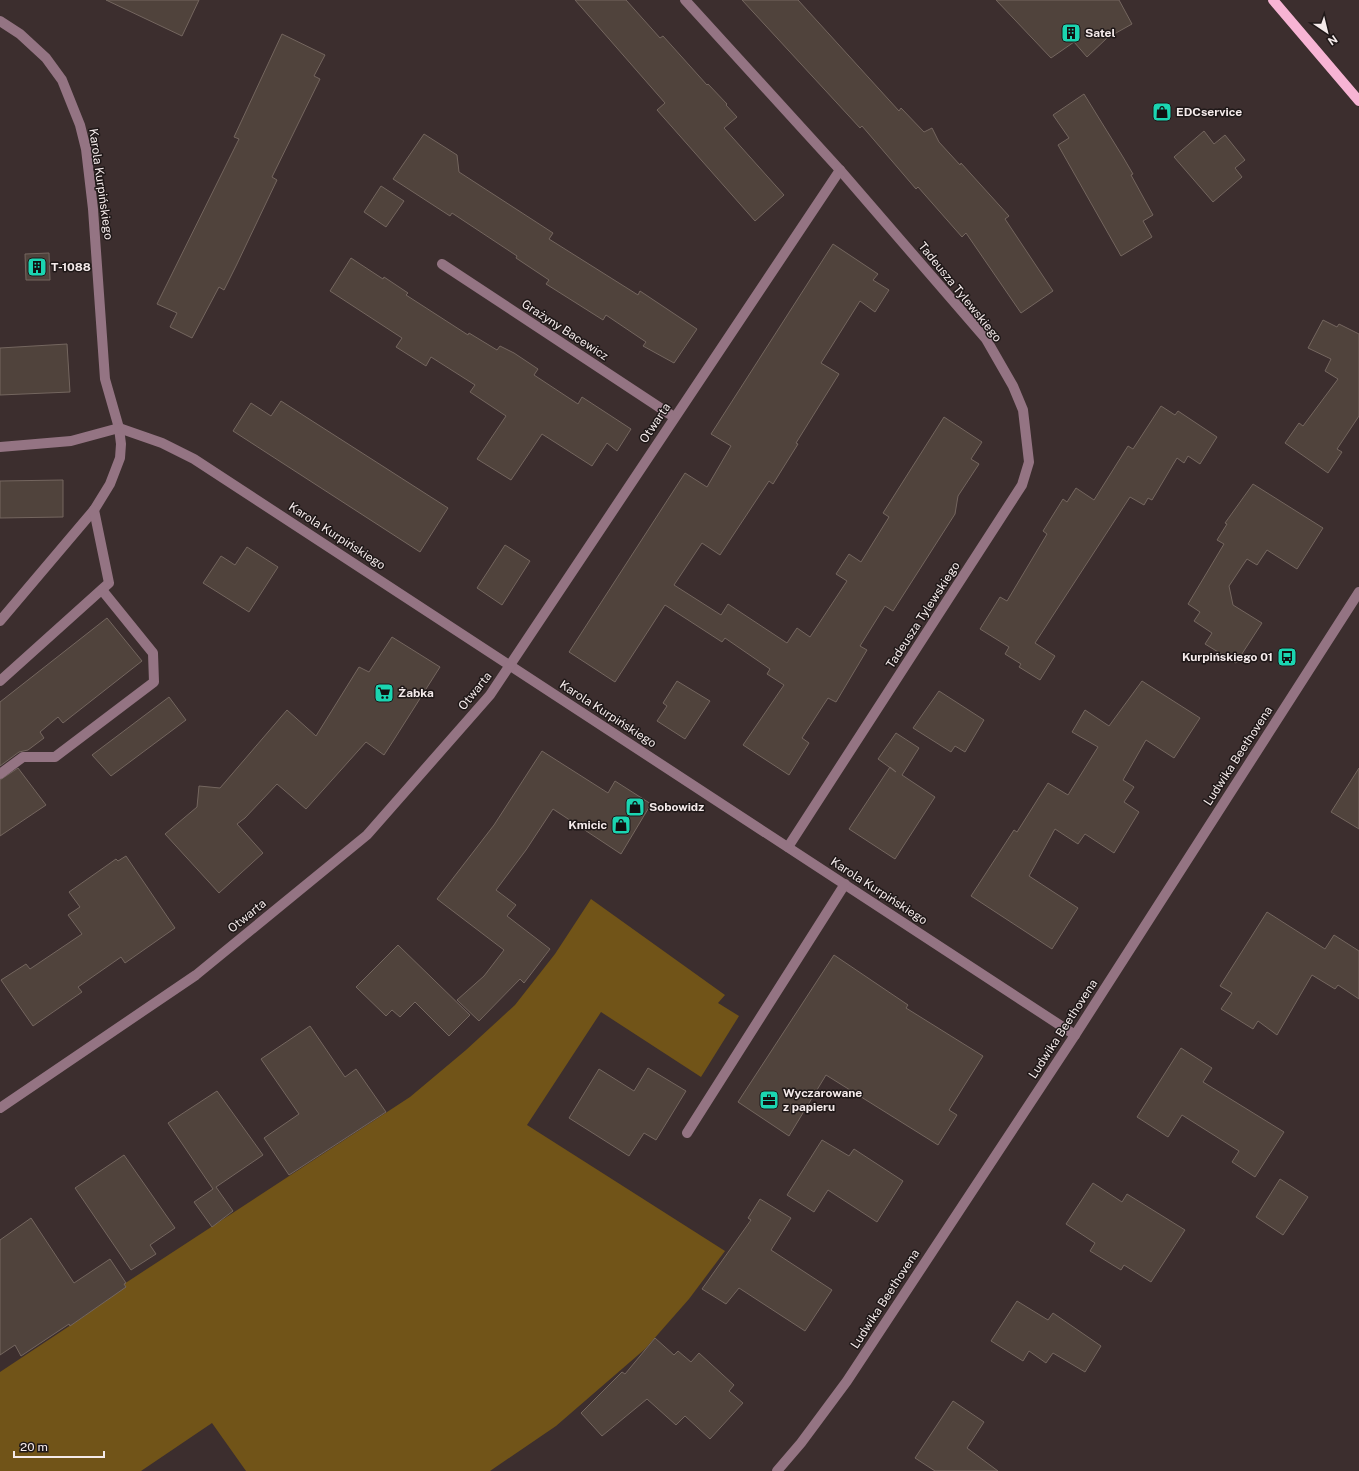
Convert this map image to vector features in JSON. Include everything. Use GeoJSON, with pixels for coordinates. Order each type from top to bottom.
{"type":"FeatureCollection","features":[{"type":"Feature","properties":{"kind":"main road"},"geometry":{"type":"LineString","coordinates":[[1273,0],[1359,101]]}},
{"type":"Feature","properties":{"kind":"street","name":"Tadeusza Tylewskiego"},"geometry":{"type":"LineString","coordinates":[[685,0],[840,170],[986,339],[1013,386],[1023,410],[1029,462],[1022,485],[788,847]]}},
{"type":"Feature","properties":{"kind":"street","name":"Karola Kurpińskiego"},"geometry":{"type":"LineString","coordinates":[[0,21],[20,34],[46,58],[62,80],[80,125],[86,149],[93,209],[105,378],[119,428],[162,443],[194,459],[1075,1035]]}},
{"type":"Feature","properties":{"kind":"street","name":"Otwarta"},"geometry":{"type":"LineString","coordinates":[[0,1108],[196,975],[367,834],[490,695],[840,170]]}},
{"type":"Feature","properties":{"kind":"street","name":"Grażyny Bacewicz"},"geometry":{"type":"LineString","coordinates":[[442,264],[674,417]]}},
{"type":"Feature","properties":{"kind":"street"},"geometry":{"type":"LineString","coordinates":[[0,447],[72,441],[119,428],[120,458],[110,484],[94,510],[0,621]]}},
{"type":"Feature","properties":{"kind":"street"},"geometry":{"type":"LineString","coordinates":[[0,681],[109,583],[94,510]]}},
{"type":"Feature","properties":{"kind":"street"},"geometry":{"type":"LineString","coordinates":[[0,774],[23,757],[55,757],[154,682],[153,653],[102,590]]}},
{"type":"Feature","properties":{"kind":"street","name":"Ludwika Beethovena"},"geometry":{"type":"LineString","coordinates":[[777,1471],[802,1443],[847,1381],[1075,1035],[1359,592]]}},
{"type":"Feature","properties":{"kind":"street"},"geometry":{"type":"LineString","coordinates":[[687,1133],[845,884]]}},
{"type":"Feature","properties":{"kind":"shaded area"},"geometry":{"type":"Polygon","coordinates":[[[591,899],[725,995],[718,1003],[739,1016],[701,1077],[601,1012],[527,1125],[725,1251],[689,1299],[645,1349],[556,1426],[490,1471],[246,1471],[212,1423],[141,1471],[0,1471],[0,1372],[86,1315],[84,1313],[124,1284],[410,1097],[466,1050],[515,1005],[555,954],[591,899]]]}},
{"type":"Feature","properties":{"kind":"building"},"geometry":{"type":"Polygon","coordinates":[[[106,0],[199,0],[182,36],[106,0]]]}},
{"type":"Feature","properties":{"kind":"building"},"geometry":{"type":"Polygon","coordinates":[[[575,0],[626,0],[660,38],[663,36],[707,85],[708,84],[727,104],[726,105],[737,117],[724,128],[784,195],[755,221],[657,110],[665,103],[575,0]]]}},
{"type":"Feature","properties":{"kind":"building"},"geometry":{"type":"Polygon","coordinates":[[[742,0],[798,0],[899,111],[901,108],[924,132],[932,128],[939,142],[960,165],[961,163],[1009,216],[1005,219],[1053,291],[1021,313],[966,233],[962,237],[918,187],[916,189],[862,126],[860,128],[742,0]]]}},
{"type":"Feature","properties":{"kind":"building","name":"Satel"},"geometry":{"type":"Polygon","coordinates":[[[996,0],[1119,0],[1132,24],[1107,38],[1087,57],[1074,42],[1051,58],[996,0]]]}},
{"type":"Feature","properties":{"kind":"building"},"geometry":{"type":"Polygon","coordinates":[[[282,34],[325,55],[314,76],[320,79],[272,177],[277,180],[237,264],[224,290],[219,287],[192,338],[170,327],[177,313],[157,304],[239,139],[234,137],[282,34]]]}},
{"type":"Feature","properties":{"kind":"building"},"geometry":{"type":"Polygon","coordinates":[[[1084,94],[1133,174],[1131,175],[1153,215],[1143,221],[1152,237],[1121,256],[1058,145],[1069,138],[1053,115],[1084,94]]]}},
{"type":"Feature","properties":{"kind":"building"},"geometry":{"type":"Polygon","coordinates":[[[1204,131],[1214,144],[1225,135],[1245,160],[1235,168],[1242,177],[1213,202],[1174,157],[1204,131]]]}},
{"type":"Feature","properties":{"kind":"building"},"geometry":{"type":"Polygon","coordinates":[[[424,134],[457,155],[459,172],[553,233],[549,239],[638,295],[640,291],[697,329],[674,363],[643,346],[646,342],[606,315],[603,320],[546,284],[549,280],[516,258],[517,256],[452,213],[450,216],[393,179],[424,134]]]}},
{"type":"Feature","properties":{"kind":"building"},"geometry":{"type":"Polygon","coordinates":[[[381,186],[404,201],[386,227],[364,212],[381,186]]]}},
{"type":"Feature","properties":{"kind":"building"},"geometry":{"type":"Polygon","coordinates":[[[833,244],[878,274],[873,280],[889,290],[875,312],[860,301],[821,363],[839,374],[796,443],[798,444],[773,484],[769,481],[720,555],[702,543],[674,585],[721,615],[728,604],[787,643],[797,628],[810,637],[847,581],[836,574],[849,554],[861,562],[889,517],[883,513],[944,417],[982,442],[971,459],[979,464],[958,496],[955,514],[893,611],[885,606],[860,646],[867,650],[836,702],[828,698],[802,738],[809,743],[789,775],[743,745],[784,685],[767,674],[770,669],[725,638],[722,642],[665,605],[615,682],[569,652],[685,473],[707,487],[731,446],[711,434],[833,244]]]}},
{"type":"Feature","properties":{"kind":"building","name":"T-1088"},"geometry":{"type":"Polygon","coordinates":[[[49,253],[50,280],[26,280],[25,254],[49,253]]]}},
{"type":"Feature","properties":{"kind":"building"},"geometry":{"type":"Polygon","coordinates":[[[351,258],[383,279],[384,277],[408,293],[406,295],[468,335],[469,333],[497,350],[500,346],[514,353],[538,369],[534,375],[578,404],[582,397],[631,429],[617,451],[607,443],[592,466],[542,434],[511,480],[477,459],[506,416],[470,392],[475,385],[431,357],[426,366],[396,347],[402,338],[330,291],[351,258]]]}},
{"type":"Feature","properties":{"kind":"building"},"geometry":{"type":"Polygon","coordinates":[[[1323,320],[1337,327],[1339,324],[1359,334],[1359,416],[1337,449],[1342,452],[1328,473],[1285,443],[1299,423],[1303,426],[1338,379],[1325,371],[1331,359],[1308,348],[1323,320]]]}},
{"type":"Feature","properties":{"kind":"building"},"geometry":{"type":"Polygon","coordinates":[[[67,344],[70,392],[0,395],[0,348],[67,344]]]}},
{"type":"Feature","properties":{"kind":"building"},"geometry":{"type":"Polygon","coordinates":[[[281,401],[448,508],[420,552],[233,431],[251,403],[271,416],[281,401]]]}},
{"type":"Feature","properties":{"kind":"building"},"geometry":{"type":"Polygon","coordinates":[[[1161,406],[1175,415],[1178,411],[1217,437],[1200,464],[1188,456],[1184,463],[1177,458],[1152,500],[1148,498],[1144,505],[1130,497],[1035,643],[1055,656],[1040,680],[1019,667],[1021,664],[1005,654],[1009,647],[980,629],[1000,597],[1007,601],[1047,534],[1043,531],[1063,499],[1067,502],[1076,488],[1094,500],[1128,446],[1133,449],[1161,406]]]}},
{"type":"Feature","properties":{"kind":"building"},"geometry":{"type":"Polygon","coordinates":[[[63,480],[63,517],[0,518],[0,481],[63,480]]]}},
{"type":"Feature","properties":{"kind":"building"},"geometry":{"type":"Polygon","coordinates":[[[1253,484],[1323,528],[1297,569],[1267,550],[1257,565],[1247,559],[1229,586],[1233,605],[1262,623],[1236,663],[1205,644],[1212,633],[1194,621],[1200,612],[1188,604],[1224,544],[1217,540],[1227,524],[1225,523],[1253,484]]]}},
{"type":"Feature","properties":{"kind":"building"},"geometry":{"type":"Polygon","coordinates":[[[505,545],[530,561],[502,605],[477,588],[505,545]]]}},
{"type":"Feature","properties":{"kind":"building"},"geometry":{"type":"Polygon","coordinates":[[[247,547],[278,567],[249,612],[203,583],[221,556],[235,565],[247,547]]]}},
{"type":"Feature","properties":{"kind":"building"},"geometry":{"type":"Polygon","coordinates":[[[107,618],[142,661],[63,723],[58,717],[40,732],[44,738],[28,750],[19,752],[0,766],[0,702],[107,618]]]}},
{"type":"Feature","properties":{"kind":"building"},"geometry":{"type":"Polygon","coordinates":[[[392,637],[440,667],[384,755],[366,742],[306,809],[277,784],[245,818],[237,824],[263,853],[219,893],[165,834],[197,807],[199,786],[220,788],[287,710],[316,736],[359,667],[369,672],[392,637]]]}},
{"type":"Feature","properties":{"kind":"building"},"geometry":{"type":"Polygon","coordinates":[[[677,681],[710,701],[685,739],[657,721],[667,706],[663,703],[677,681]]]}},
{"type":"Feature","properties":{"kind":"building"},"geometry":{"type":"Polygon","coordinates":[[[1142,681],[1200,718],[1174,758],[1146,740],[1123,780],[1134,787],[1124,802],[1139,812],[1114,853],[1085,834],[1078,844],[1055,829],[1029,876],[1078,908],[1052,949],[971,896],[1014,830],[1017,832],[1048,783],[1068,795],[1098,747],[1072,732],[1085,710],[1109,726],[1142,681]]]}},
{"type":"Feature","properties":{"kind":"building"},"geometry":{"type":"Polygon","coordinates":[[[939,691],[984,720],[965,752],[955,746],[951,752],[913,728],[939,691]]]}},
{"type":"Feature","properties":{"kind":"building"},"geometry":{"type":"Polygon","coordinates":[[[169,697],[186,720],[111,776],[92,755],[169,697]]]}},
{"type":"Feature","properties":{"kind":"building"},"geometry":{"type":"Polygon","coordinates":[[[896,733],[919,748],[902,775],[935,797],[895,859],[849,829],[890,767],[878,759],[896,733]]]}},
{"type":"Feature","properties":{"kind":"building"},"geometry":{"type":"Polygon","coordinates":[[[542,751],[608,793],[615,781],[651,804],[621,854],[553,809],[526,850],[496,890],[516,905],[507,916],[550,949],[524,983],[520,979],[479,1021],[457,1000],[484,976],[504,950],[437,899],[494,825],[542,751]]]}},
{"type":"Feature","properties":{"kind":"building"},"geometry":{"type":"Polygon","coordinates":[[[18,768],[46,805],[0,836],[0,780],[18,768]]]}},
{"type":"Feature","properties":{"kind":"building"},"geometry":{"type":"Polygon","coordinates":[[[1359,768],[1359,829],[1331,812],[1359,768]]]}},
{"type":"Feature","properties":{"kind":"building"},"geometry":{"type":"Polygon","coordinates":[[[126,856],[175,928],[125,963],[121,957],[78,987],[82,992],[33,1026],[1,980],[26,964],[30,969],[82,934],[68,915],[80,907],[69,892],[116,859],[118,861],[126,856]]]}},
{"type":"Feature","properties":{"kind":"building"},"geometry":{"type":"Polygon","coordinates":[[[1267,912],[1325,949],[1334,935],[1359,951],[1359,999],[1338,985],[1335,989],[1312,975],[1277,1035],[1258,1021],[1253,1029],[1221,1009],[1232,993],[1220,986],[1267,912]]]}},
{"type":"Feature","properties":{"kind":"building"},"geometry":{"type":"Polygon","coordinates":[[[398,945],[470,1015],[449,1036],[415,1002],[400,1017],[392,1010],[386,1016],[356,987],[398,945]]]}},
{"type":"Feature","properties":{"kind":"building"},"geometry":{"type":"Polygon","coordinates":[[[834,955],[908,1005],[906,1008],[983,1056],[949,1110],[957,1115],[938,1145],[826,1075],[789,1136],[738,1102],[834,955]]]}},
{"type":"Feature","properties":{"kind":"building"},"geometry":{"type":"Polygon","coordinates":[[[310,1026],[345,1077],[356,1069],[386,1112],[289,1175],[264,1138],[299,1114],[261,1059],[310,1026]]]}},
{"type":"Feature","properties":{"kind":"building"},"geometry":{"type":"Polygon","coordinates":[[[1181,1048],[1212,1068],[1203,1082],[1284,1132],[1255,1177],[1232,1162],[1239,1151],[1182,1115],[1168,1137],[1137,1117],[1181,1048]]]}},
{"type":"Feature","properties":{"kind":"building"},"geometry":{"type":"Polygon","coordinates":[[[648,1068],[686,1091],[656,1140],[644,1133],[629,1156],[569,1118],[599,1069],[634,1091],[648,1068]]]}},
{"type":"Feature","properties":{"kind":"building"},"geometry":{"type":"Polygon","coordinates":[[[217,1091],[263,1155],[216,1187],[233,1211],[212,1227],[194,1202],[213,1189],[168,1123],[217,1091]]]}},
{"type":"Feature","properties":{"kind":"building"},"geometry":{"type":"Polygon","coordinates":[[[822,1140],[849,1156],[854,1149],[903,1181],[877,1222],[828,1190],[814,1212],[787,1195],[822,1140]]]}},
{"type":"Feature","properties":{"kind":"building"},"geometry":{"type":"Polygon","coordinates":[[[124,1155],[175,1228],[150,1245],[156,1254],[131,1270],[75,1188],[124,1155]]]}},
{"type":"Feature","properties":{"kind":"building"},"geometry":{"type":"Polygon","coordinates":[[[1280,1179],[1308,1197],[1283,1235],[1256,1217],[1280,1179]]]}},
{"type":"Feature","properties":{"kind":"building"},"geometry":{"type":"Polygon","coordinates":[[[1093,1183],[1122,1202],[1127,1194],[1185,1230],[1151,1282],[1124,1265],[1121,1270],[1090,1251],[1095,1243],[1066,1224],[1093,1183]]]}},
{"type":"Feature","properties":{"kind":"building"},"geometry":{"type":"Polygon","coordinates":[[[760,1199],[791,1218],[771,1250],[832,1290],[805,1331],[739,1288],[726,1304],[702,1289],[751,1220],[748,1218],[760,1199]]]}},
{"type":"Feature","properties":{"kind":"building"},"geometry":{"type":"Polygon","coordinates":[[[31,1218],[74,1283],[110,1259],[126,1283],[124,1284],[126,1287],[70,1326],[69,1324],[21,1356],[15,1345],[0,1355],[0,1240],[31,1218]]]}},
{"type":"Feature","properties":{"kind":"building"},"geometry":{"type":"Polygon","coordinates":[[[1017,1301],[1048,1320],[1053,1313],[1101,1346],[1085,1372],[1053,1353],[1046,1363],[1029,1351],[1023,1361],[991,1341],[1017,1301]]]}},
{"type":"Feature","properties":{"kind":"building"},"geometry":{"type":"Polygon","coordinates":[[[655,1338],[674,1355],[678,1351],[691,1362],[699,1353],[734,1385],[729,1391],[743,1403],[710,1439],[685,1416],[676,1425],[647,1399],[602,1436],[581,1413],[622,1372],[625,1374],[655,1338]]]}},
{"type":"Feature","properties":{"kind":"building"},"geometry":{"type":"Polygon","coordinates":[[[953,1401],[984,1422],[967,1448],[998,1471],[935,1471],[915,1458],[953,1401]]]}},
{"type":"Feature","properties":{"kind":"place","name":"Satel"},"geometry":{"type":"Point","coordinates":[1071,33]}},
{"type":"Feature","properties":{"kind":"place","name":"EDCservice"},"geometry":{"type":"Point","coordinates":[1162,112]}},
{"type":"Feature","properties":{"kind":"place","name":"T-1088"},"geometry":{"type":"Point","coordinates":[37,267]}},
{"type":"Feature","properties":{"kind":"place","name":"Kurpińskiego 01"},"geometry":{"type":"Point","coordinates":[1287,657]}},
{"type":"Feature","properties":{"kind":"place","name":"Żabka"},"geometry":{"type":"Point","coordinates":[384,693]}},
{"type":"Feature","properties":{"kind":"place","name":"Sobowidz"},"geometry":{"type":"Point","coordinates":[635,807]}},
{"type":"Feature","properties":{"kind":"place","name":"Kmicic"},"geometry":{"type":"Point","coordinates":[621,825]}},
{"type":"Feature","properties":{"kind":"place","name":"Wyczarowane z papieru"},"geometry":{"type":"Point","coordinates":[769,1100]}}]}
